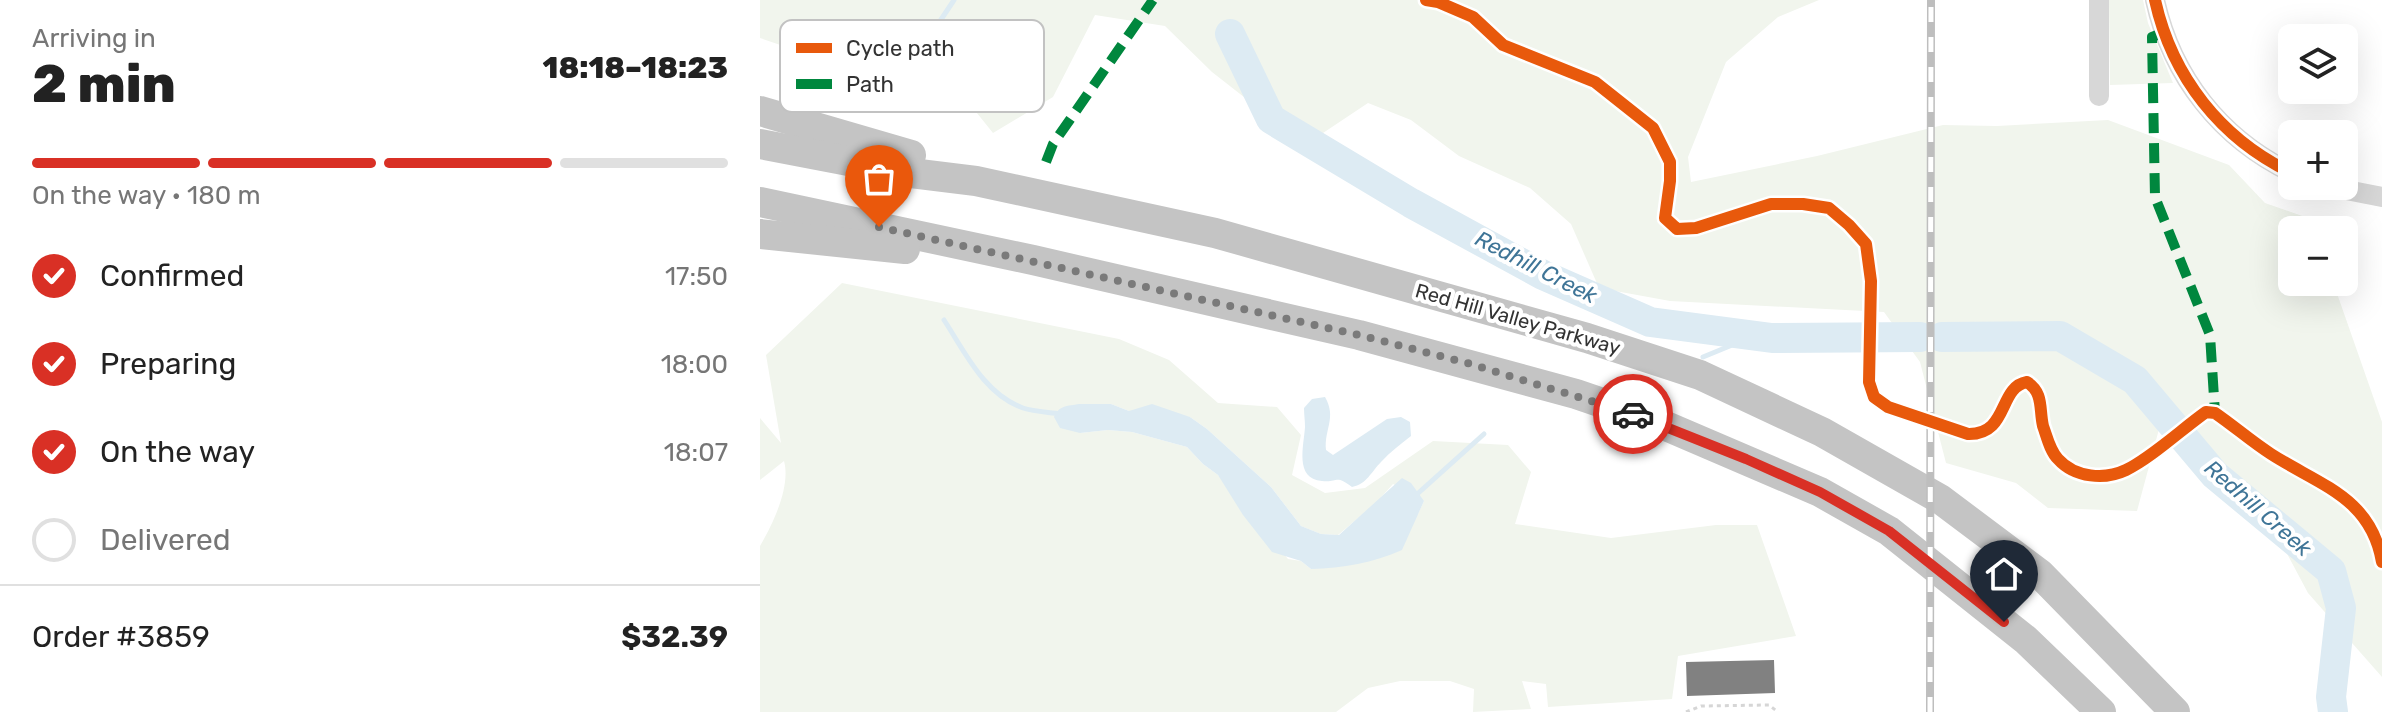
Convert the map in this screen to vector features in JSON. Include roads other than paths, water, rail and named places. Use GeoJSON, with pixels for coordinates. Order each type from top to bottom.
{"type":"FeatureCollection","features":[{"type":"Feature","properties":{"kind":"highway"},"geometry":{"type":"LineString","coordinates":[[760,111],[912,156],[976,181]]}},
{"type":"Feature","properties":{"kind":"highway","name":"Red Hill Valley Parkway"},"geometry":{"type":"LineString","coordinates":[[760,144],[911,173],[976,181],[1215,233],[1587,338],[1700,375],[1822,432],[1940,499],[2040,574],[2175,712]]}},
{"type":"Feature","properties":{"kind":"highway"},"geometry":{"type":"LineString","coordinates":[[760,202],[1033,260],[1359,335],[1576,394],[1652,420],[1820,492],[1889,531],[2026,640],[2101,712]]}},
{"type":"Feature","properties":{"kind":"highway"},"geometry":{"type":"LineString","coordinates":[[760,234],[1033,260]]}},
{"type":"Feature","properties":{"kind":"street"},"geometry":{"type":"LineString","coordinates":[[2099,0],[2099,96]]}},
{"type":"Feature","properties":{"kind":"street"},"geometry":{"type":"LineString","coordinates":[[2155,0],[2176,58],[2199,99],[2225,129],[2278,165]]}},
{"type":"Feature","properties":{"kind":"street"},"geometry":{"type":"LineString","coordinates":[[2358,193],[2382,197]]}},
{"type":"Feature","properties":{"kind":"waterway"},"geometry":{"type":"LineString","coordinates":[[941,20],[954,0]]}},
{"type":"Feature","properties":{"kind":"waterway","name":"Redhill Creek"},"geometry":{"type":"LineString","coordinates":[[1230,34],[1271,119],[1411,203],[1543,275],[1650,322],[1772,338],[1920,337]]}},
{"type":"Feature","properties":{"kind":"waterway"},"geometry":{"type":"LineString","coordinates":[[944,320],[977,371],[997,393],[1023,408],[1061,414]]}},
{"type":"Feature","properties":{"kind":"waterway"},"geometry":{"type":"LineString","coordinates":[[1703,357],[1754,336]]}},
{"type":"Feature","properties":{"kind":"waterway","name":"Redhill Creek"},"geometry":{"type":"LineString","coordinates":[[1942,337],[2060,336],[2135,380],[2215,475],[2331,571],[2341,608],[2331,697],[2333,712]]}},
{"type":"Feature","properties":{"kind":"waterway"},"geometry":{"type":"LineString","coordinates":[[1415,496],[1484,434]]}},
{"type":"Feature","properties":{"kind":"railway"},"geometry":{"type":"LineString","coordinates":[[1930,712],[1931,0]]}}]}
